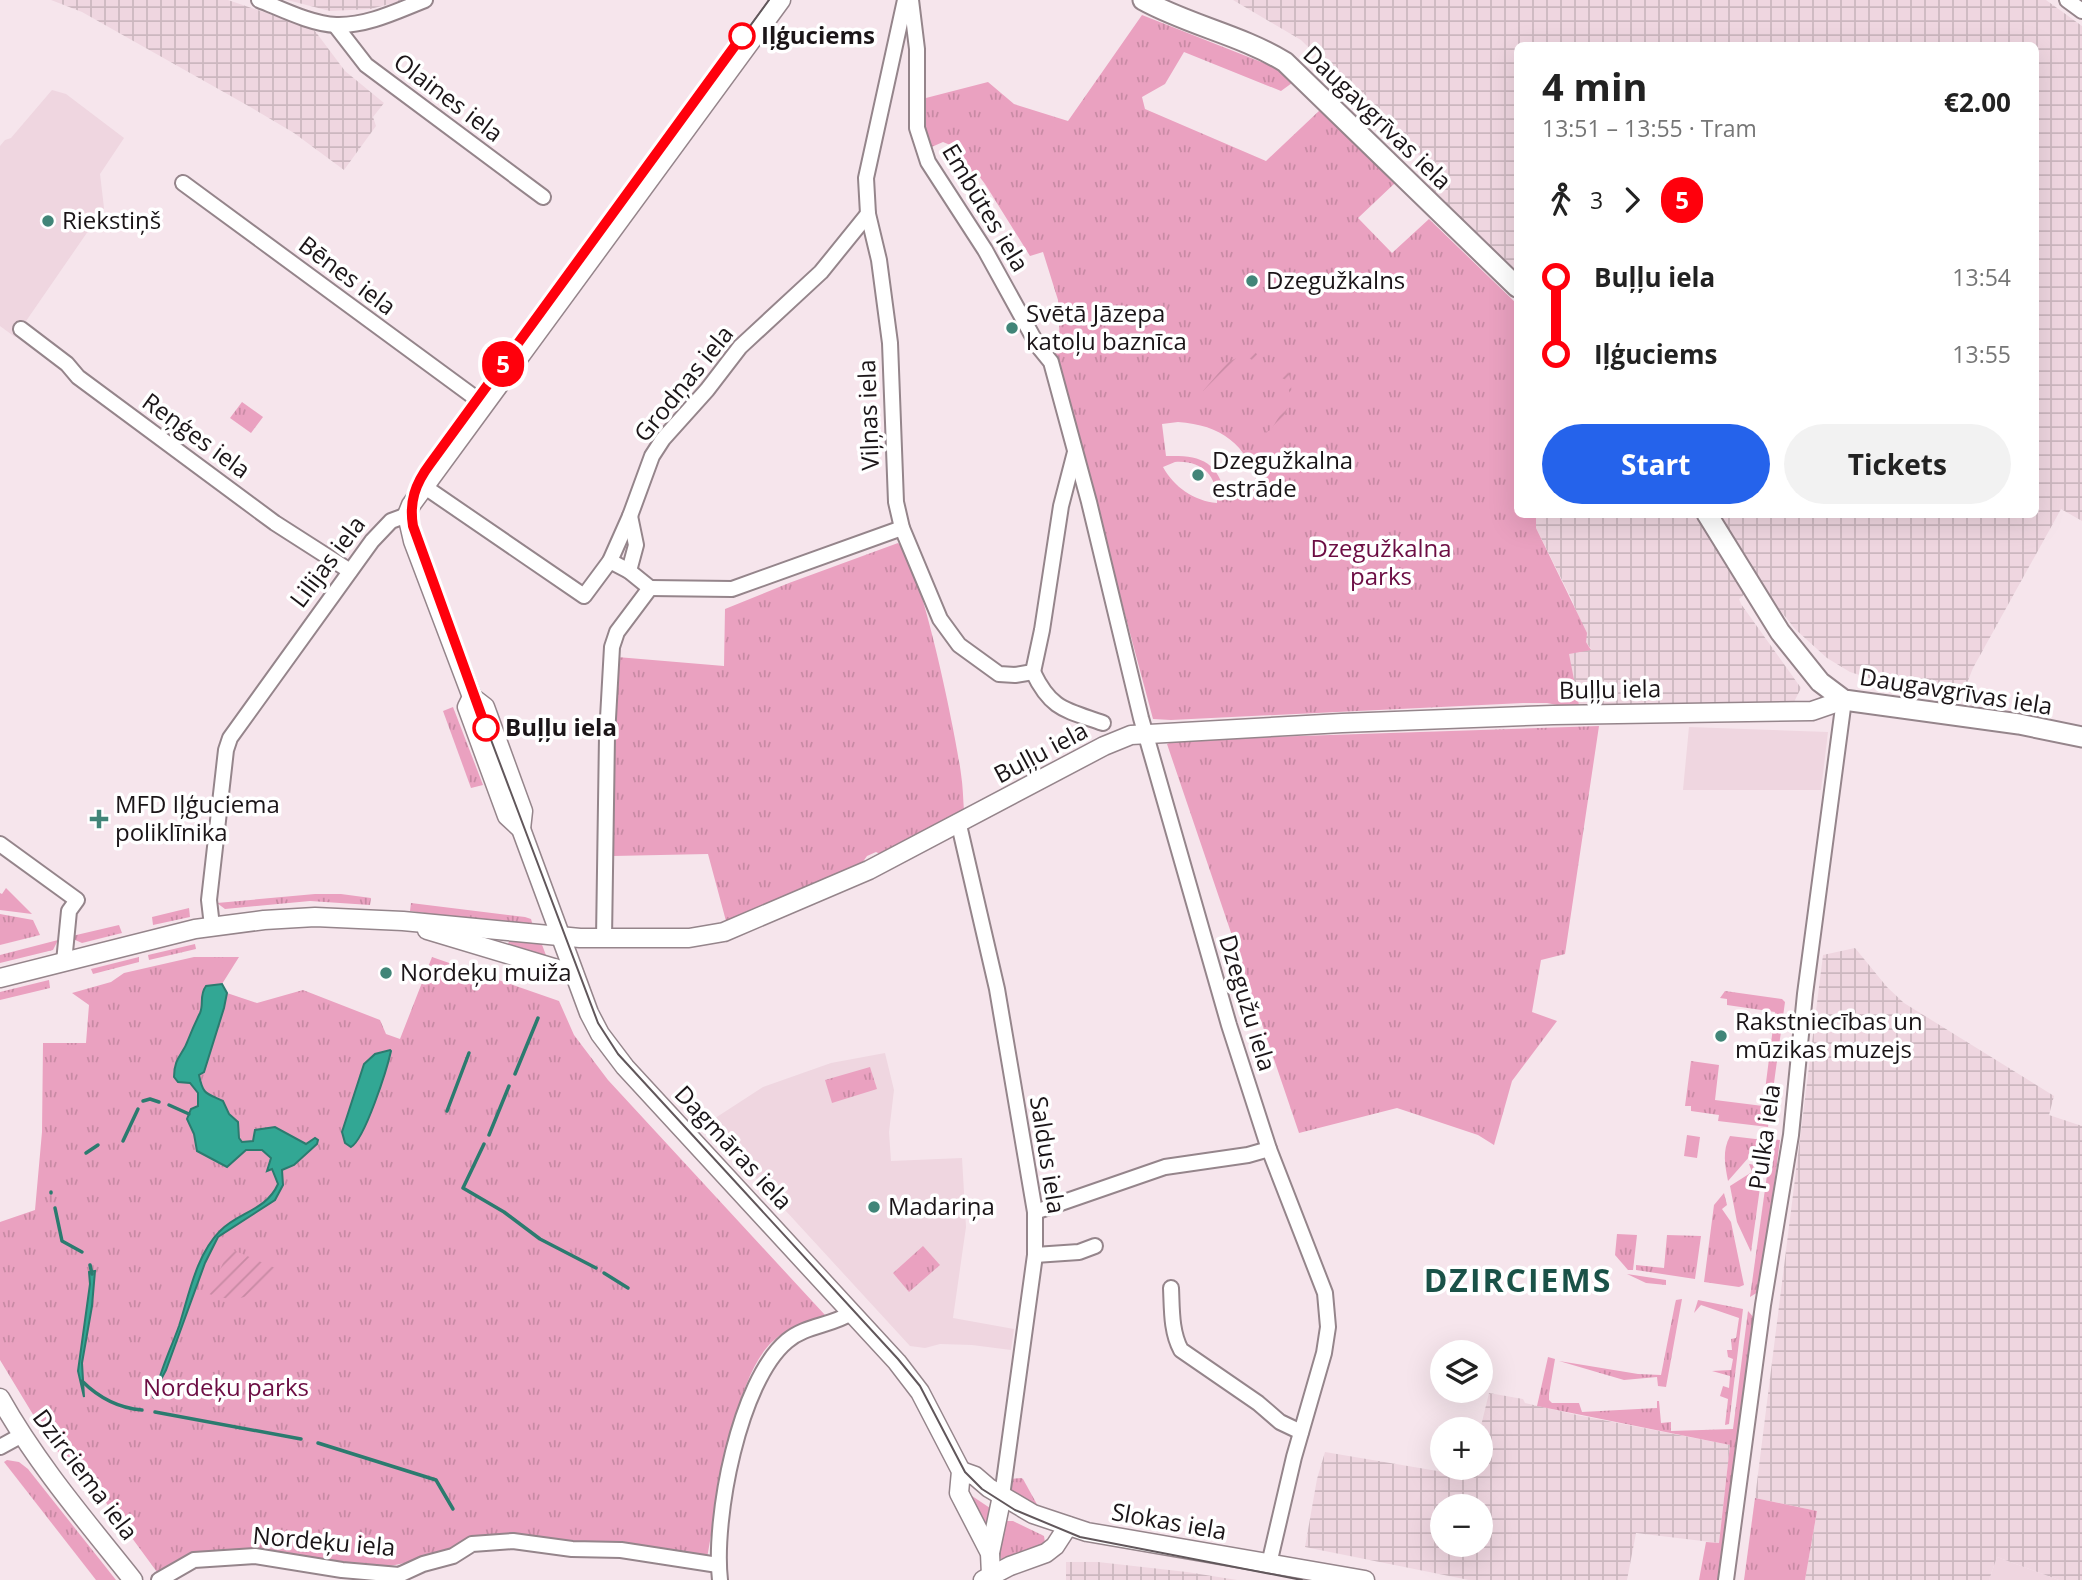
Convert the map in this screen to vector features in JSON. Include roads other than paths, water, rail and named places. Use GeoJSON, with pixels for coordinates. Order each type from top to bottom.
{"type":"FeatureCollection","features":[{"type":"Feature","properties":{"kind":"main road","name":"Daugavgrīvas iela"},"geometry":{"type":"LineString","coordinates":[[1143,0],[1285,62],[1514,284]]}},
{"type":"Feature","properties":{"kind":"main road","name":"Daugavgrīvas iela"},"geometry":{"type":"LineString","coordinates":[[1709,518],[1780,632],[1820,682],[1844,700],[2019,724],[2082,737]]}},
{"type":"Feature","properties":{"kind":"street"},"geometry":{"type":"LineString","coordinates":[[259,0],[335,25],[368,21],[425,0]]}},
{"type":"Feature","properties":{"kind":"street","name":"Lilijas iela"},"geometry":{"type":"LineString","coordinates":[[212,926],[209,900],[226,750],[230,738],[382,528],[407,515],[411,505],[781,0]]}},
{"type":"Feature","properties":{"kind":"street","name":"Viļņas iela"},"geometry":{"type":"LineString","coordinates":[[905,0],[866,178],[868,214],[879,260],[890,343],[896,502],[902,528],[940,619],[959,645],[999,674],[1033,672]]}},
{"type":"Feature","properties":{"kind":"street","name":"Embūtes iela"},"geometry":{"type":"LineString","coordinates":[[911,0],[917,49],[917,128],[928,162],[985,250],[1043,354],[1051,362],[1076,450]]}},
{"type":"Feature","properties":{"kind":"street"},"geometry":{"type":"LineString","coordinates":[[2067,0],[2082,11]]}},
{"type":"Feature","properties":{"kind":"street","name":"Olaines iela"},"geometry":{"type":"LineString","coordinates":[[335,25],[366,65],[543,197]]}},
{"type":"Feature","properties":{"kind":"street","name":"Bēnes iela"},"geometry":{"type":"LineString","coordinates":[[183,183],[485,405]]}},
{"type":"Feature","properties":{"kind":"street","name":"Grodņas iela"},"geometry":{"type":"LineString","coordinates":[[629,571],[636,545],[630,516],[652,456],[663,439],[707,390],[740,347],[821,272],[868,214]]}},
{"type":"Feature","properties":{"kind":"street","name":"Reņģes iela"},"geometry":{"type":"LineString","coordinates":[[21,329],[67,363],[78,377],[275,523],[350,571]]}},
{"type":"Feature","properties":{"kind":"street"},"geometry":{"type":"LineString","coordinates":[[1076,450],[1061,506],[1033,672],[1050,701],[1103,723]]}},
{"type":"Feature","properties":{"kind":"street","name":"Dzegužu iela"},"geometry":{"type":"LineString","coordinates":[[1076,450],[1145,734],[1229,1025],[1269,1149],[1325,1293],[1328,1310],[1322,1362],[1301,1432],[1269,1564]]}},
{"type":"Feature","properties":{"kind":"street"},"geometry":{"type":"LineString","coordinates":[[425,487],[584,596],[610,561],[630,516]]}},
{"type":"Feature","properties":{"kind":"street","name":"Dagmāras iela"},"geometry":{"type":"LineString","coordinates":[[407,515],[413,541],[472,697],[485,707],[490,720],[523,811],[521,829],[589,1013],[613,1053],[914,1383],[961,1471],[959,1493],[990,1553],[987,1578]]}},
{"type":"Feature","properties":{"kind":"street"},"geometry":{"type":"LineString","coordinates":[[610,561],[629,571],[650,588],[732,589],[902,528]]}},
{"type":"Feature","properties":{"kind":"street"},"geometry":{"type":"LineString","coordinates":[[604,939],[607,736],[612,647],[617,632],[650,588]]}},
{"type":"Feature","properties":{"kind":"street","name":"Buļļu iela"},"geometry":{"type":"LineString","coordinates":[[0,978],[212,926],[315,918],[403,921],[604,939],[689,938],[724,932],[869,870],[1104,746],[1131,736],[1540,715],[1812,711],[1844,700]]}},
{"type":"Feature","properties":{"kind":"street","name":"Pulka iela"},"geometry":{"type":"LineString","coordinates":[[1726,1580],[1763,1306],[1791,1135],[1805,994],[1844,700]]}},
{"type":"Feature","properties":{"kind":"street","name":"Saldus iela"},"geometry":{"type":"LineString","coordinates":[[959,824],[997,989],[1035,1212],[1035,1255],[1002,1496]]}},
{"type":"Feature","properties":{"kind":"street"},"geometry":{"type":"LineString","coordinates":[[0,844],[77,900],[69,911],[64,961]]}},
{"type":"Feature","properties":{"kind":"street"},"geometry":{"type":"LineString","coordinates":[[403,921],[445,937],[574,974]]}},
{"type":"Feature","properties":{"kind":"street"},"geometry":{"type":"LineString","coordinates":[[1035,1212],[1165,1167],[1248,1155],[1269,1149]]}},
{"type":"Feature","properties":{"kind":"street"},"geometry":{"type":"LineString","coordinates":[[1035,1255],[1079,1252],[1095,1246]]}},
{"type":"Feature","properties":{"kind":"street"},"geometry":{"type":"LineString","coordinates":[[1171,1288],[1172,1320],[1176,1342],[1181,1350],[1258,1402],[1280,1422],[1301,1432]]}},
{"type":"Feature","properties":{"kind":"street"},"geometry":{"type":"LineString","coordinates":[[719,1573],[723,1510],[731,1465],[742,1421],[759,1375],[776,1351],[796,1334],[835,1322],[851,1313]]}},
{"type":"Feature","properties":{"kind":"street","name":"Dzirciema iela"},"geometry":{"type":"LineString","coordinates":[[0,1398],[22,1435],[59,1487],[133,1580]]}},
{"type":"Feature","properties":{"kind":"street"},"geometry":{"type":"LineString","coordinates":[[0,1447],[22,1435]]}},
{"type":"Feature","properties":{"kind":"street"},"geometry":{"type":"LineString","coordinates":[[961,1471],[975,1476],[1002,1496],[1034,1514],[1068,1526],[1055,1546],[1046,1553],[987,1578]]}},
{"type":"Feature","properties":{"kind":"street"},"geometry":{"type":"LineString","coordinates":[[990,1553],[1002,1496]]}},
{"type":"Feature","properties":{"kind":"street","name":"Slokas iela"},"geometry":{"type":"LineString","coordinates":[[1068,1526],[1099,1534],[1269,1564],[1287,1574],[1365,1580]]}},
{"type":"Feature","properties":{"kind":"street","name":"Nordeķu iela"},"geometry":{"type":"LineString","coordinates":[[159,1580],[194,1560],[255,1556],[342,1570],[399,1575],[423,1564],[453,1556],[472,1544],[513,1541],[572,1549],[621,1550],[719,1573]]}},
{"type":"Feature","properties":{"kind":"waterway"},"geometry":{"type":"LineString","coordinates":[[515,1074],[538,1018]]}},
{"type":"Feature","properties":{"kind":"waterway"},"geometry":{"type":"LineString","coordinates":[[447,1111],[469,1053]]}},
{"type":"Feature","properties":{"kind":"waterway"},"geometry":{"type":"LineString","coordinates":[[489,1135],[509,1086]]}},
{"type":"Feature","properties":{"kind":"waterway"},"geometry":{"type":"LineString","coordinates":[[143,1101],[150,1099],[159,1102]]}},
{"type":"Feature","properties":{"kind":"waterway"},"geometry":{"type":"LineString","coordinates":[[169,1105],[189,1114]]}},
{"type":"Feature","properties":{"kind":"waterway"},"geometry":{"type":"LineString","coordinates":[[123,1141],[138,1109]]}},
{"type":"Feature","properties":{"kind":"waterway"},"geometry":{"type":"LineString","coordinates":[[484,1144],[463,1188],[504,1212],[540,1239],[596,1268]]}},
{"type":"Feature","properties":{"kind":"waterway"},"geometry":{"type":"LineString","coordinates":[[86,1153],[98,1145]]}},
{"type":"Feature","properties":{"kind":"waterway"},"geometry":{"type":"LineString","coordinates":[[55,1208],[62,1241],[82,1252]]}},
{"type":"Feature","properties":{"kind":"waterway"},"geometry":{"type":"LineString","coordinates":[[90,1265],[92,1274]]}},
{"type":"Feature","properties":{"kind":"waterway"},"geometry":{"type":"LineString","coordinates":[[604,1273],[628,1288]]}},
{"type":"Feature","properties":{"kind":"waterway"},"geometry":{"type":"LineString","coordinates":[[82,1381],[109,1401],[142,1410]]}},
{"type":"Feature","properties":{"kind":"waterway"},"geometry":{"type":"LineString","coordinates":[[154,1397],[157,1386]]}},
{"type":"Feature","properties":{"kind":"waterway"},"geometry":{"type":"LineString","coordinates":[[155,1412],[301,1439]]}},
{"type":"Feature","properties":{"kind":"waterway"},"geometry":{"type":"LineString","coordinates":[[318,1443],[436,1480],[453,1509]]}},
{"type":"Feature","properties":{"kind":"tram line"},"geometry":{"type":"LineString","coordinates":[[769,0],[418,482],[412,516],[420,550],[598,1023],[618,1054],[898,1359],[920,1386],[965,1472],[982,1489],[1015,1510],[1080,1537],[1302,1580]]}},
{"type":"Feature","properties":{"kind":"tram line","name":"5"},"geometry":{"type":"LineString","coordinates":[[486,728],[413,526],[411,505],[415,489],[430,464],[742,36]]}},
{"type":"Feature","properties":{"kind":"place","name":"Iļģuciems"},"geometry":{"type":"Point","coordinates":[742,36]}},
{"type":"Feature","properties":{"kind":"place","name":"Riekstiņš"},"geometry":{"type":"Point","coordinates":[48,221]}},
{"type":"Feature","properties":{"kind":"place","name":"Dzegužkalns"},"geometry":{"type":"Point","coordinates":[1252,281]}},
{"type":"Feature","properties":{"kind":"place","name":"Svētā Jāzepa katoļu baznīca"},"geometry":{"type":"Point","coordinates":[1012,328]}},
{"type":"Feature","properties":{"kind":"place","name":"Dzegužkalna estrāde"},"geometry":{"type":"Point","coordinates":[1198,475]}},
{"type":"Feature","properties":{"kind":"place","name":"Buļļu iela"},"geometry":{"type":"Point","coordinates":[486,728]}},
{"type":"Feature","properties":{"kind":"place","name":"MFD Iļģuciema poliklīnika"},"geometry":{"type":"Point","coordinates":[99,819]}},
{"type":"Feature","properties":{"kind":"place","name":"Nordeķu muiža"},"geometry":{"type":"Point","coordinates":[386,973]}},
{"type":"Feature","properties":{"kind":"place","name":"Rakstniecības un mūzikas muzejs"},"geometry":{"type":"Point","coordinates":[1721,1036]}},
{"type":"Feature","properties":{"kind":"place","name":"Madariņa"},"geometry":{"type":"Point","coordinates":[874,1207]}},
{"type":"Feature","properties":{"kind":"district","name":"DZIRCIEMS"},"geometry":{"type":"Point","coordinates":[1518,1281]}},
{"type":"Feature","properties":{"kind":"park label","name":"Dzegužkalna parks"},"geometry":{"type":"Point","coordinates":[1381,563]}},
{"type":"Feature","properties":{"kind":"park label","name":"Nordeķu parks"},"geometry":{"type":"Point","coordinates":[226,1388]}}]}
